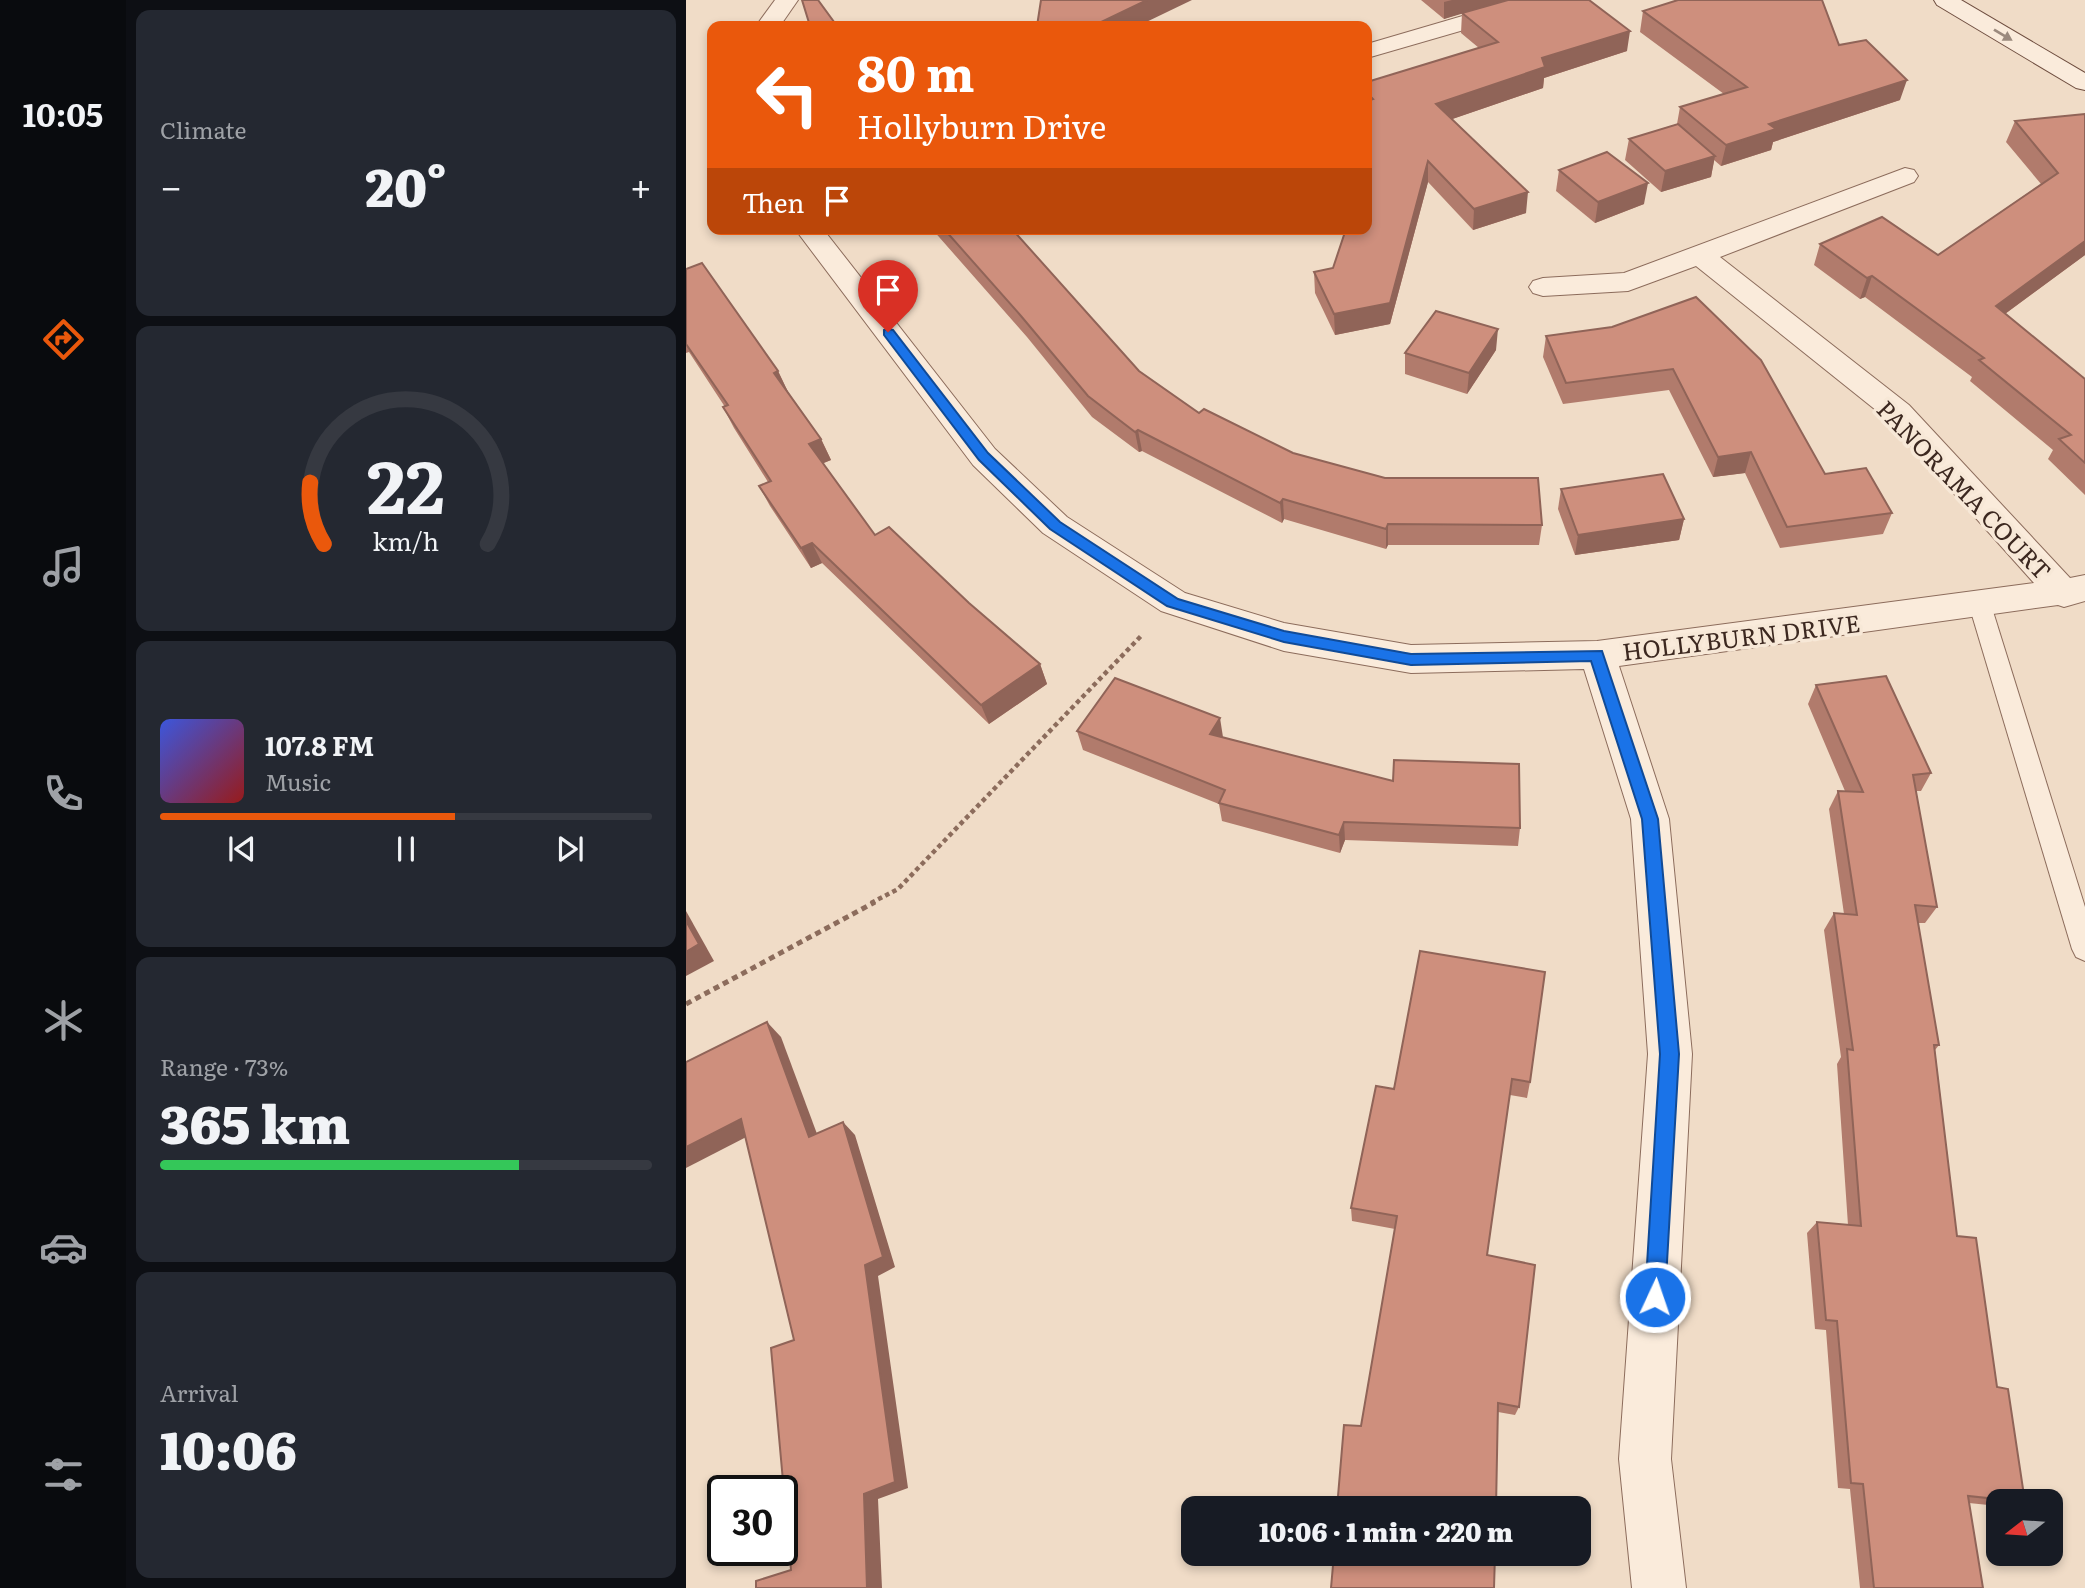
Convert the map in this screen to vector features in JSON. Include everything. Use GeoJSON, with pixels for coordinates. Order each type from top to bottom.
{"type":"FeatureCollection","features":[{"type":"Feature","properties":{"kind":"street"},"geometry":{"type":"LineString","coordinates":[[772,21],[787,0]]}},
{"type":"Feature","properties":{"kind":"street"},"geometry":{"type":"LineString","coordinates":[[1372,50],[1542,0]]}},
{"type":"Feature","properties":{"kind":"street"},"geometry":{"type":"LineString","coordinates":[[1945,0],[2085,83]]}},
{"type":"Feature","properties":{"kind":"street"},"geometry":{"type":"LineString","coordinates":[[1986,0],[2085,57]]}},
{"type":"Feature","properties":{"kind":"street"},"geometry":{"type":"LineString","coordinates":[[1543,287],[1628,282],[1905,176]]}},
{"type":"Feature","properties":{"kind":"street","name":"HOLLYBURN DRIVE"},"geometry":{"type":"LineString","coordinates":[[814,235],[984,457],[1055,525],[1172,602],[1284,637],[1411,659],[1597,655],[2075,591]]}},
{"type":"Feature","properties":{"kind":"street","name":"PANORAMA COURT"},"geometry":{"type":"LineString","coordinates":[[1700,255],[1898,412],[2075,591]]}},
{"type":"Feature","properties":{"kind":"street"},"geometry":{"type":"LineString","coordinates":[[1597,655],[1650,819],[1670,1054],[1645,1459],[1659,1588]]}},
{"type":"Feature","properties":{"kind":"lane"},"geometry":{"type":"LineString","coordinates":[[1980,605],[2085,949]]}},
{"type":"Feature","properties":{"kind":"path"},"geometry":{"type":"LineString","coordinates":[[686,1004],[898,889],[1150,626]]}},
{"type":"Feature","properties":{"kind":"building"},"geometry":{"type":"Polygon","coordinates":[[[802,0],[818,0],[833,21],[808,21],[802,0]]]}},
{"type":"Feature","properties":{"kind":"building"},"geometry":{"type":"Polygon","coordinates":[[[1041,0],[1147,0],[1103,21],[1038,21],[1041,0]]]}},
{"type":"Feature","properties":{"kind":"building"},"geometry":{"type":"Polygon","coordinates":[[[1508,0],[1589,0],[1630,31],[1542,58],[1545,67],[1436,104],[1528,192],[1474,209],[1428,161],[1390,303],[1334,314],[1314,272],[1333,268],[1344,235],[1372,235],[1372,80],[1498,42],[1462,13],[1508,0]]]}},
{"type":"Feature","properties":{"kind":"building"},"geometry":{"type":"Polygon","coordinates":[[[1678,0],[1822,0],[1839,45],[1866,40],[1907,80],[1769,124],[1776,129],[1726,145],[1680,107],[1747,87],[1643,11],[1678,0]]]}},
{"type":"Feature","properties":{"kind":"building"},"geometry":{"type":"Polygon","coordinates":[[[2085,114],[2085,241],[1996,306],[2085,379],[2085,463],[2059,439],[2071,435],[1979,360],[1984,358],[1872,276],[1867,278],[1820,244],[1882,217],[1938,255],[2058,173],[2015,121],[2085,114]]]}},
{"type":"Feature","properties":{"kind":"building"},"geometry":{"type":"Polygon","coordinates":[[[1678,124],[1715,156],[1665,171],[1629,139],[1678,124]]]}},
{"type":"Feature","properties":{"kind":"building"},"geometry":{"type":"Polygon","coordinates":[[[1607,152],[1648,183],[1598,202],[1559,170],[1607,152]]]}},
{"type":"Feature","properties":{"kind":"building"},"geometry":{"type":"Polygon","coordinates":[[[949,235],[1017,235],[1139,371],[1199,413],[1204,409],[1293,453],[1385,478],[1538,478],[1542,525],[1388,524],[1386,529],[1283,499],[1280,503],[1138,430],[1135,432],[1088,396],[949,235]]]}},
{"type":"Feature","properties":{"kind":"building"},"geometry":{"type":"Polygon","coordinates":[[[702,263],[778,371],[774,373],[821,439],[809,444],[875,535],[889,527],[969,603],[1040,664],[981,705],[812,543],[801,548],[759,486],[771,481],[723,407],[728,405],[686,344],[686,269],[702,263]]]}},
{"type":"Feature","properties":{"kind":"building"},"geometry":{"type":"Polygon","coordinates":[[[1696,297],[1761,360],[1825,474],[1866,468],[1892,513],[1787,527],[1751,452],[1718,457],[1673,369],[1566,383],[1546,336],[1612,327],[1696,297]]]}},
{"type":"Feature","properties":{"kind":"building"},"geometry":{"type":"Polygon","coordinates":[[[1436,311],[1498,329],[1469,373],[1405,353],[1436,311]]]}},
{"type":"Feature","properties":{"kind":"building"},"geometry":{"type":"Polygon","coordinates":[[[1663,474],[1684,519],[1578,535],[1561,489],[1663,474]]]}},
{"type":"Feature","properties":{"kind":"building"},"geometry":{"type":"Polygon","coordinates":[[[1886,676],[1931,773],[1913,775],[1937,907],[1915,905],[1939,1045],[1934,1045],[1957,1236],[1976,1238],[1997,1387],[2008,1389],[2023,1489],[1986,1489],[1986,1498],[1968,1496],[1983,1588],[1874,1588],[1863,1484],[1851,1483],[1837,1321],[1826,1320],[1817,1222],[1861,1226],[1847,1049],[1853,1050],[1834,913],[1857,915],[1838,791],[1863,792],[1816,685],[1886,676]]]}},
{"type":"Feature","properties":{"kind":"building"},"geometry":{"type":"Polygon","coordinates":[[[1115,678],[1220,718],[1210,734],[1393,781],[1394,760],[1519,764],[1520,828],[1344,822],[1339,835],[1219,803],[1225,790],[1077,731],[1115,678]]]}},
{"type":"Feature","properties":{"kind":"building"},"geometry":{"type":"Polygon","coordinates":[[[686,921],[699,944],[686,952],[686,921]]]}},
{"type":"Feature","properties":{"kind":"building"},"geometry":{"type":"Polygon","coordinates":[[[1420,951],[1545,972],[1530,1082],[1512,1079],[1487,1255],[1535,1265],[1519,1407],[1498,1403],[1496,1496],[1338,1496],[1344,1425],[1361,1426],[1397,1216],[1351,1208],[1376,1086],[1394,1089],[1420,951]]]}},
{"type":"Feature","properties":{"kind":"building"},"geometry":{"type":"Polygon","coordinates":[[[767,1022],[809,1137],[843,1122],[883,1257],[865,1265],[895,1482],[864,1494],[867,1588],[756,1588],[756,1581],[791,1570],[791,1566],[798,1566],[798,1475],[782,1475],[771,1348],[794,1340],[741,1119],[686,1147],[686,1062],[767,1022]]]}},
{"type":"Feature","properties":{"kind":"building"},"geometry":{"type":"Polygon","coordinates":[[[1333,1566],[1495,1566],[1494,1588],[1331,1588],[1333,1566]]]}},
{"type":"Feature","properties":{"kind":"route"},"geometry":{"type":"LineString","coordinates":[[888,332],[984,457],[1055,525],[1172,602],[1284,637],[1411,659],[1597,655],[1650,819],[1670,1054],[1655,1297]]}}]}
